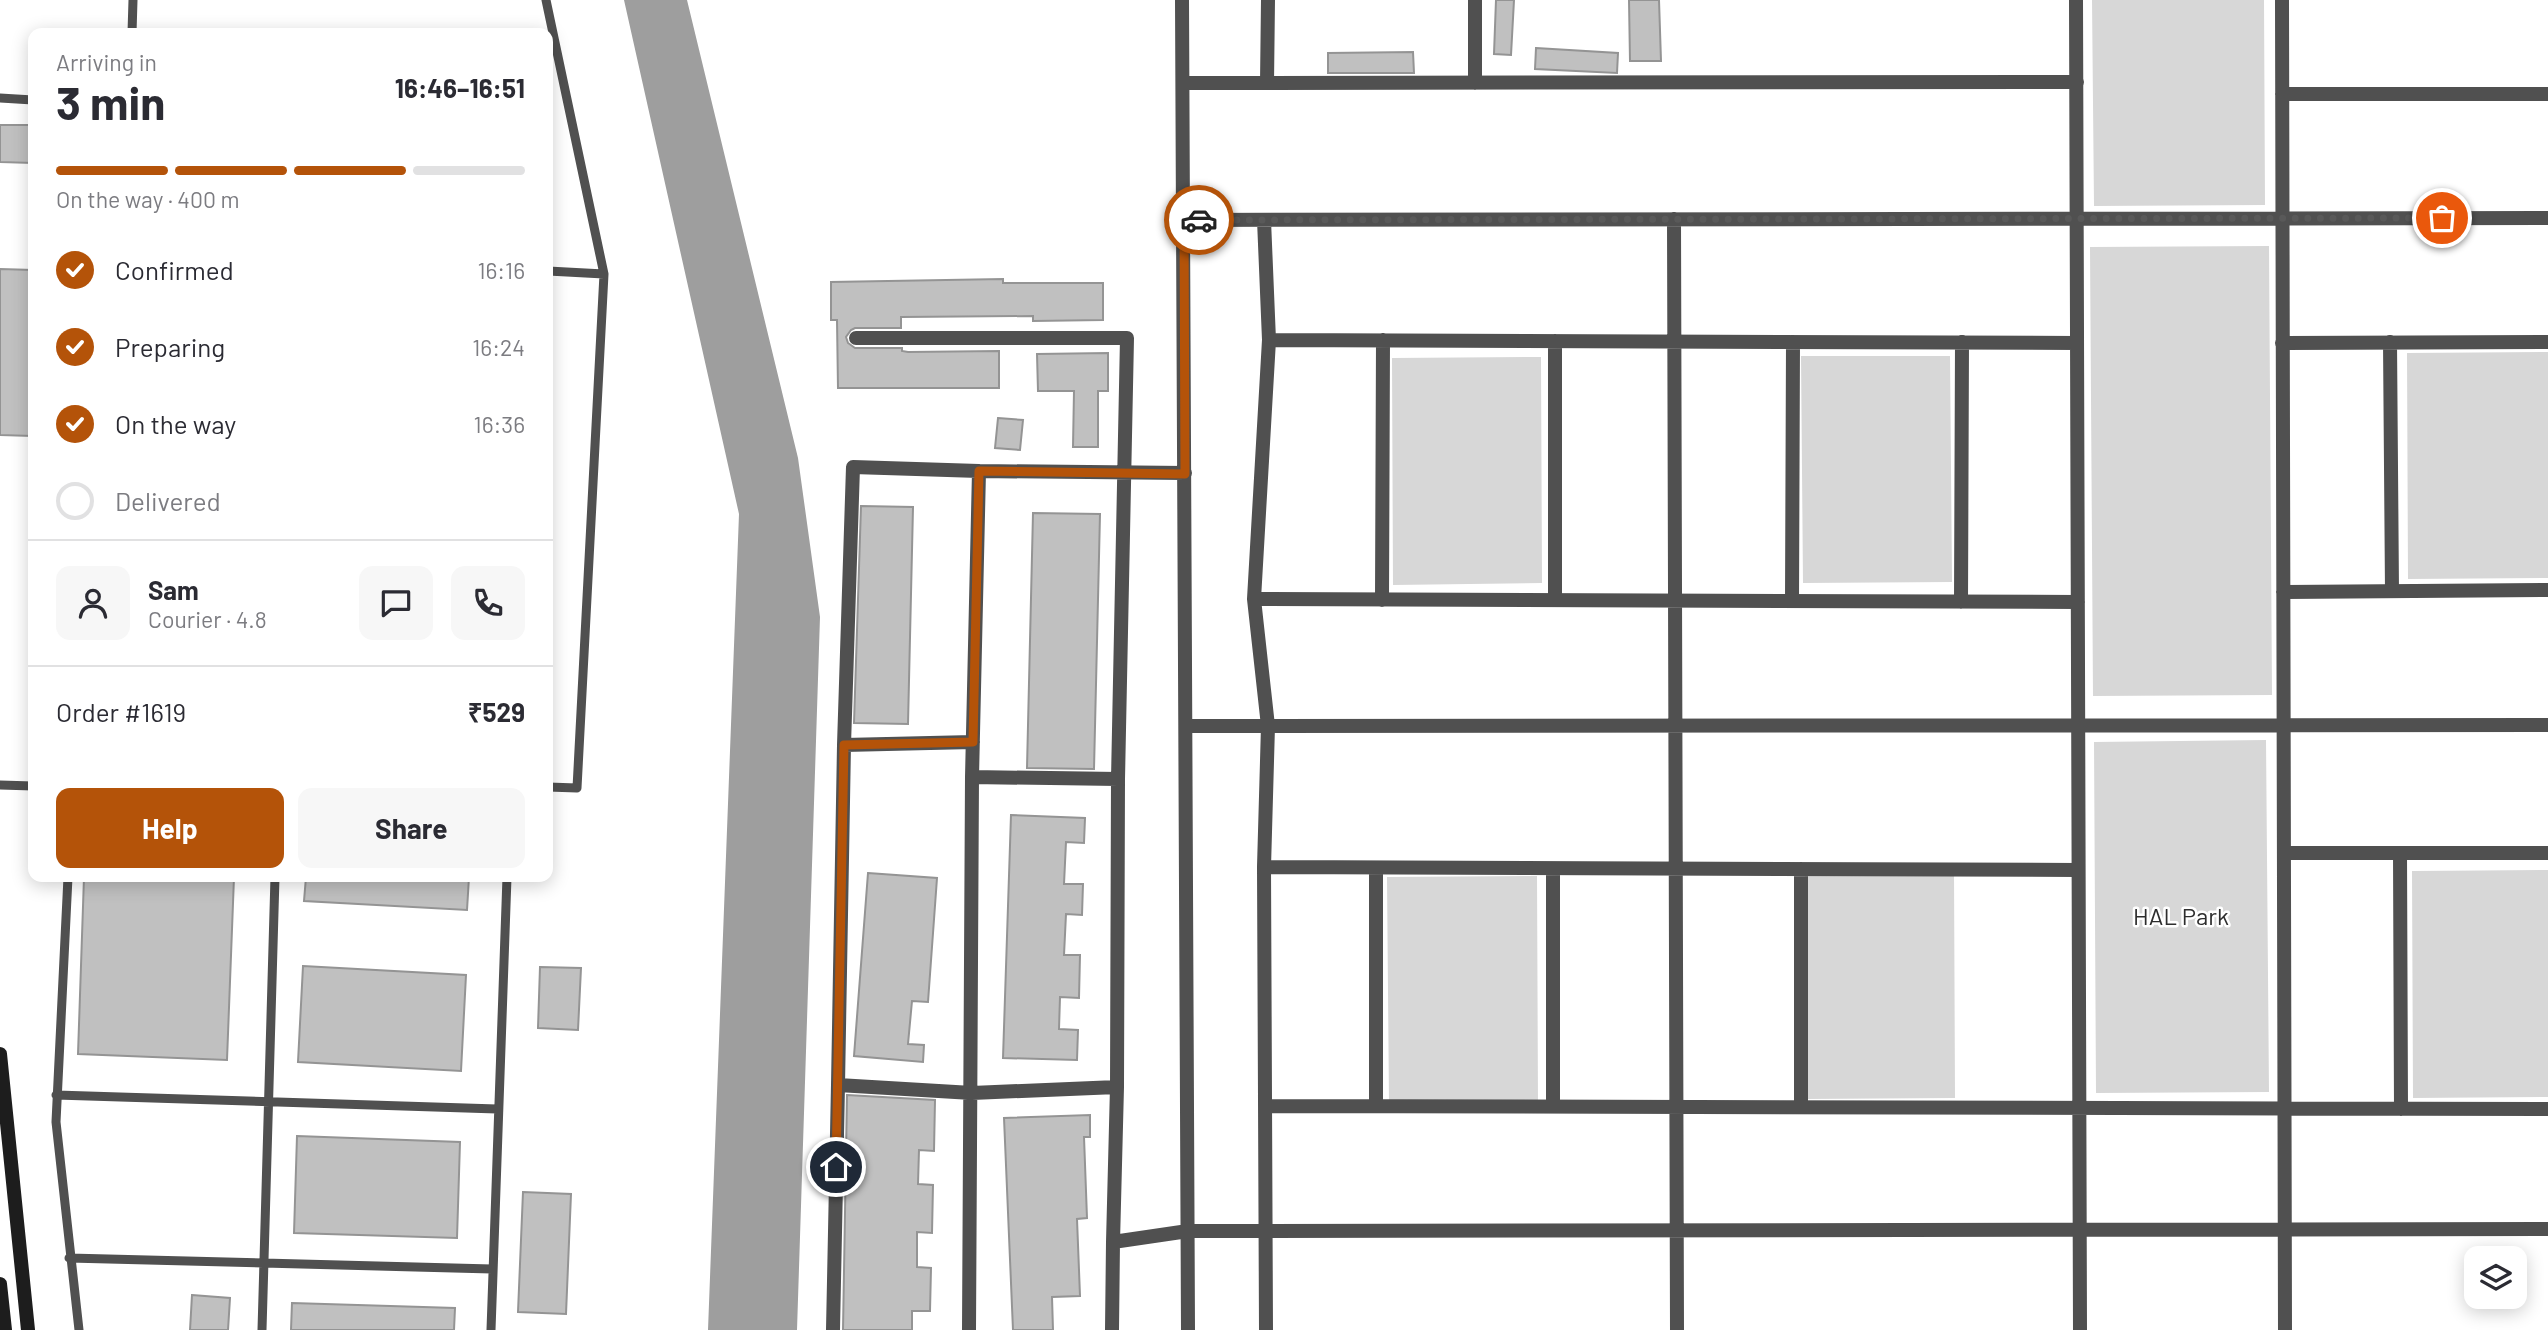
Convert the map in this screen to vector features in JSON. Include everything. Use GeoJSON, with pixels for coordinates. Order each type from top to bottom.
{"type":"FeatureCollection","features":[{"type":"Feature","properties":{"kind":"street"},"geometry":{"type":"LineString","coordinates":[[1182,0],[1188,1330]]}},
{"type":"Feature","properties":{"kind":"street"},"geometry":{"type":"LineString","coordinates":[[1267,83],[1268,0]]}},
{"type":"Feature","properties":{"kind":"street"},"geometry":{"type":"LineString","coordinates":[[1475,0],[1475,83]]}},
{"type":"Feature","properties":{"kind":"street"},"geometry":{"type":"LineString","coordinates":[[2076,0],[2080,1330]]}},
{"type":"Feature","properties":{"kind":"street"},"geometry":{"type":"LineString","coordinates":[[2282,0],[2285,1330]]}},
{"type":"Feature","properties":{"kind":"street"},"geometry":{"type":"LineString","coordinates":[[1183,83],[2077,82]]}},
{"type":"Feature","properties":{"kind":"street"},"geometry":{"type":"LineString","coordinates":[[2282,94],[2548,94]]}},
{"type":"Feature","properties":{"kind":"street"},"geometry":{"type":"LineString","coordinates":[[1184,220],[2548,218]]}},
{"type":"Feature","properties":{"kind":"street"},"geometry":{"type":"LineString","coordinates":[[1674,219],[1677,1330]]}},
{"type":"Feature","properties":{"kind":"street"},"geometry":{"type":"LineString","coordinates":[[1264,220],[1269,340],[1254,599],[1268,726],[1264,867],[1266,1330]]}},
{"type":"Feature","properties":{"kind":"street"},"geometry":{"type":"LineString","coordinates":[[856,338],[1128,338],[1118,779],[1118,1087],[1112,1330]]}},
{"type":"Feature","properties":{"kind":"street"},"geometry":{"type":"LineString","coordinates":[[1269,340],[2077,343]]}},
{"type":"Feature","properties":{"kind":"street"},"geometry":{"type":"LineString","coordinates":[[1382,340],[1382,600]]}},
{"type":"Feature","properties":{"kind":"street"},"geometry":{"type":"LineString","coordinates":[[1555,341],[1555,600]]}},
{"type":"Feature","properties":{"kind":"street"},"geometry":{"type":"LineString","coordinates":[[1792,601],[1793,342]]}},
{"type":"Feature","properties":{"kind":"street"},"geometry":{"type":"LineString","coordinates":[[1961,601],[1962,342]]}},
{"type":"Feature","properties":{"kind":"street"},"geometry":{"type":"LineString","coordinates":[[2390,342],[2392,591]]}},
{"type":"Feature","properties":{"kind":"street"},"geometry":{"type":"LineString","coordinates":[[2283,343],[2548,342]]}},
{"type":"Feature","properties":{"kind":"street"},"geometry":{"type":"LineString","coordinates":[[833,1330],[844,745],[853,467],[1185,474]]}},
{"type":"Feature","properties":{"kind":"street"},"geometry":{"type":"LineString","coordinates":[[970,1330],[972,777],[979,471]]}},
{"type":"Feature","properties":{"kind":"street"},"geometry":{"type":"LineString","coordinates":[[2283,592],[2548,590]]}},
{"type":"Feature","properties":{"kind":"street"},"geometry":{"type":"LineString","coordinates":[[1254,599],[2078,602]]}},
{"type":"Feature","properties":{"kind":"street"},"geometry":{"type":"LineString","coordinates":[[1186,726],[2548,724]]}},
{"type":"Feature","properties":{"kind":"street"},"geometry":{"type":"LineString","coordinates":[[844,745],[973,742]]}},
{"type":"Feature","properties":{"kind":"street"},"geometry":{"type":"LineString","coordinates":[[972,777],[1118,779]]}},
{"type":"Feature","properties":{"kind":"street"},"geometry":{"type":"LineString","coordinates":[[2284,853],[2548,853]]}},
{"type":"Feature","properties":{"kind":"street"},"geometry":{"type":"LineString","coordinates":[[2400,853],[2400,1109]]}},
{"type":"Feature","properties":{"kind":"street"},"geometry":{"type":"LineString","coordinates":[[1264,867],[2078,870]]}},
{"type":"Feature","properties":{"kind":"street"},"geometry":{"type":"LineString","coordinates":[[1376,868],[1376,1106]]}},
{"type":"Feature","properties":{"kind":"street"},"geometry":{"type":"LineString","coordinates":[[1553,869],[1553,1106]]}},
{"type":"Feature","properties":{"kind":"street"},"geometry":{"type":"LineString","coordinates":[[1801,869],[1801,1107]]}},
{"type":"Feature","properties":{"kind":"street"},"geometry":{"type":"LineString","coordinates":[[0,1054],[27,1330]]}},
{"type":"Feature","properties":{"kind":"street"},"geometry":{"type":"LineString","coordinates":[[838,1085],[972,1093],[1118,1087]]}},
{"type":"Feature","properties":{"kind":"street"},"geometry":{"type":"LineString","coordinates":[[1267,1106],[2548,1109]]}},
{"type":"Feature","properties":{"kind":"street"},"geometry":{"type":"LineString","coordinates":[[1113,1242],[1188,1231],[2548,1229]]}},
{"type":"Feature","properties":{"kind":"street"},"geometry":{"type":"LineString","coordinates":[[0,1284],[5,1330]]}},
{"type":"Feature","properties":{"kind":"lane"},"geometry":{"type":"LineString","coordinates":[[132,28],[133,0]]}},
{"type":"Feature","properties":{"kind":"lane"},"geometry":{"type":"LineString","coordinates":[[546,0],[549,28]]}},
{"type":"Feature","properties":{"kind":"lane"},"geometry":{"type":"LineString","coordinates":[[553,54],[604,274],[578,788],[553,787]]}},
{"type":"Feature","properties":{"kind":"lane"},"geometry":{"type":"LineString","coordinates":[[0,98],[28,100]]}},
{"type":"Feature","properties":{"kind":"lane"},"geometry":{"type":"LineString","coordinates":[[553,271],[604,274]]}},
{"type":"Feature","properties":{"kind":"lane"},"geometry":{"type":"LineString","coordinates":[[0,785],[28,786]]}},
{"type":"Feature","properties":{"kind":"lane"},"geometry":{"type":"LineString","coordinates":[[68,882],[56,1122],[79,1330]]}},
{"type":"Feature","properties":{"kind":"lane"},"geometry":{"type":"LineString","coordinates":[[262,1330],[275,882]]}},
{"type":"Feature","properties":{"kind":"lane"},"geometry":{"type":"LineString","coordinates":[[491,1330],[507,882]]}},
{"type":"Feature","properties":{"kind":"lane"},"geometry":{"type":"LineString","coordinates":[[56,1095],[497,1109]]}},
{"type":"Feature","properties":{"kind":"lane"},"geometry":{"type":"LineString","coordinates":[[69,1258],[492,1269]]}},
{"type":"Feature","properties":{"kind":"green space"},"geometry":{"type":"Polygon","coordinates":[[[2092,0],[2264,0],[2265,205],[2094,206],[2092,0]]]}},
{"type":"Feature","properties":{"kind":"green space"},"geometry":{"type":"Polygon","coordinates":[[[2269,246],[2272,695],[2093,696],[2090,247],[2269,246]]]}},
{"type":"Feature","properties":{"kind":"green space"},"geometry":{"type":"Polygon","coordinates":[[[2548,352],[2548,578],[2408,579],[2407,353],[2548,352]]]}},
{"type":"Feature","properties":{"kind":"green space"},"geometry":{"type":"Polygon","coordinates":[[[1801,356],[1950,356],[1952,582],[1803,583],[1801,356]]]}},
{"type":"Feature","properties":{"kind":"green space"},"geometry":{"type":"Polygon","coordinates":[[[1541,357],[1542,583],[1393,585],[1392,358],[1541,357]]]}},
{"type":"Feature","properties":{"kind":"green space","name":"HAL Park"},"geometry":{"type":"Polygon","coordinates":[[[2266,740],[2269,1092],[2096,1093],[2094,742],[2266,740]]]}},
{"type":"Feature","properties":{"kind":"green space"},"geometry":{"type":"Polygon","coordinates":[[[2548,870],[2548,1097],[2413,1098],[2412,871],[2548,870]]]}},
{"type":"Feature","properties":{"kind":"green space"},"geometry":{"type":"Polygon","coordinates":[[[1954,871],[1955,1098],[1807,1099],[1805,872],[1954,871]]]}},
{"type":"Feature","properties":{"kind":"green space"},"geometry":{"type":"Polygon","coordinates":[[[1537,876],[1538,1103],[1389,1104],[1387,877],[1537,876]]]}},
{"type":"Feature","properties":{"kind":"shaded area"},"geometry":{"type":"Polygon","coordinates":[[[624,0],[687,0],[798,458],[820,617],[797,1330],[708,1330],[739,514],[624,0]]]}},
{"type":"Feature","properties":{"kind":"building"},"geometry":{"type":"Polygon","coordinates":[[[1496,0],[1514,0],[1511,55],[1494,54],[1496,0]]]}},
{"type":"Feature","properties":{"kind":"building"},"geometry":{"type":"Polygon","coordinates":[[[1629,0],[1659,0],[1661,61],[1630,61],[1629,0]]]}},
{"type":"Feature","properties":{"kind":"building"},"geometry":{"type":"Polygon","coordinates":[[[1536,48],[1618,53],[1617,73],[1535,69],[1536,48]]]}},
{"type":"Feature","properties":{"kind":"building"},"geometry":{"type":"Polygon","coordinates":[[[1413,52],[1414,73],[1328,73],[1328,53],[1413,52]]]}},
{"type":"Feature","properties":{"kind":"building"},"geometry":{"type":"Polygon","coordinates":[[[0,125],[28,125],[28,163],[0,162],[0,125]]]}},
{"type":"Feature","properties":{"kind":"building"},"geometry":{"type":"Polygon","coordinates":[[[0,269],[28,270],[28,436],[0,435],[0,269]]]}},
{"type":"Feature","properties":{"kind":"building"},"geometry":{"type":"Polygon","coordinates":[[[1003,279],[1003,283],[1103,283],[1103,320],[1033,321],[1033,316],[901,317],[901,328],[855,328],[846,337],[848,343],[855,348],[902,348],[902,351],[908,352],[999,351],[999,388],[838,388],[837,320],[831,320],[831,282],[1003,279]]]}},
{"type":"Feature","properties":{"kind":"building"},"geometry":{"type":"Polygon","coordinates":[[[1108,353],[1108,391],[1098,391],[1098,447],[1073,447],[1074,391],[1038,391],[1037,354],[1108,353]]]}},
{"type":"Feature","properties":{"kind":"building"},"geometry":{"type":"Polygon","coordinates":[[[998,418],[1023,420],[1020,450],[995,448],[998,418]]]}},
{"type":"Feature","properties":{"kind":"building"},"geometry":{"type":"Polygon","coordinates":[[[861,506],[913,507],[908,724],[854,723],[861,506]]]}},
{"type":"Feature","properties":{"kind":"building"},"geometry":{"type":"Polygon","coordinates":[[[1033,513],[1100,514],[1094,769],[1027,768],[1033,513]]]}},
{"type":"Feature","properties":{"kind":"building"},"geometry":{"type":"Polygon","coordinates":[[[1011,815],[1085,818],[1084,843],[1066,842],[1064,884],[1083,884],[1082,915],[1066,914],[1064,955],[1080,955],[1079,998],[1060,997],[1059,1029],[1078,1030],[1077,1060],[1003,1058],[1011,815]]]}},
{"type":"Feature","properties":{"kind":"building"},"geometry":{"type":"Polygon","coordinates":[[[868,873],[937,878],[928,1002],[912,1001],[908,1044],[924,1045],[923,1062],[854,1056],[868,873]]]}},
{"type":"Feature","properties":{"kind":"building"},"geometry":{"type":"Polygon","coordinates":[[[84,882],[234,882],[227,1060],[78,1054],[84,882]]]}},
{"type":"Feature","properties":{"kind":"building"},"geometry":{"type":"Polygon","coordinates":[[[306,882],[469,882],[467,910],[304,901],[306,882]]]}},
{"type":"Feature","properties":{"kind":"building"},"geometry":{"type":"Polygon","coordinates":[[[303,966],[466,975],[461,1071],[298,1062],[303,966]]]}},
{"type":"Feature","properties":{"kind":"building"},"geometry":{"type":"Polygon","coordinates":[[[540,967],[581,968],[578,1030],[538,1028],[540,967]]]}},
{"type":"Feature","properties":{"kind":"building"},"geometry":{"type":"Polygon","coordinates":[[[847,1095],[935,1100],[934,1151],[919,1150],[918,1184],[933,1185],[932,1233],[917,1232],[917,1267],[931,1268],[930,1311],[912,1311],[912,1330],[843,1330],[847,1095]]]}},
{"type":"Feature","properties":{"kind":"building"},"geometry":{"type":"Polygon","coordinates":[[[1090,1115],[1090,1137],[1084,1137],[1087,1218],[1077,1219],[1080,1296],[1052,1297],[1053,1330],[1013,1330],[1004,1118],[1090,1115]]]}},
{"type":"Feature","properties":{"kind":"building"},"geometry":{"type":"Polygon","coordinates":[[[297,1136],[460,1142],[457,1238],[294,1233],[297,1136]]]}},
{"type":"Feature","properties":{"kind":"building"},"geometry":{"type":"Polygon","coordinates":[[[523,1192],[571,1194],[566,1314],[518,1312],[523,1192]]]}},
{"type":"Feature","properties":{"kind":"building"},"geometry":{"type":"Polygon","coordinates":[[[192,1295],[230,1298],[228,1330],[190,1330],[192,1295]]]}},
{"type":"Feature","properties":{"kind":"building"},"geometry":{"type":"Polygon","coordinates":[[[292,1303],[455,1308],[454,1330],[291,1330],[292,1303]]]}},
{"type":"Feature","properties":{"kind":"way so far"},"geometry":{"type":"LineString","coordinates":[[1199,220],[2442,218]]}},
{"type":"Feature","properties":{"kind":"route"},"geometry":{"type":"LineString","coordinates":[[836,1167],[844,745],[973,742],[979,471],[1185,474],[1184,220],[1199,220]]}}]}
